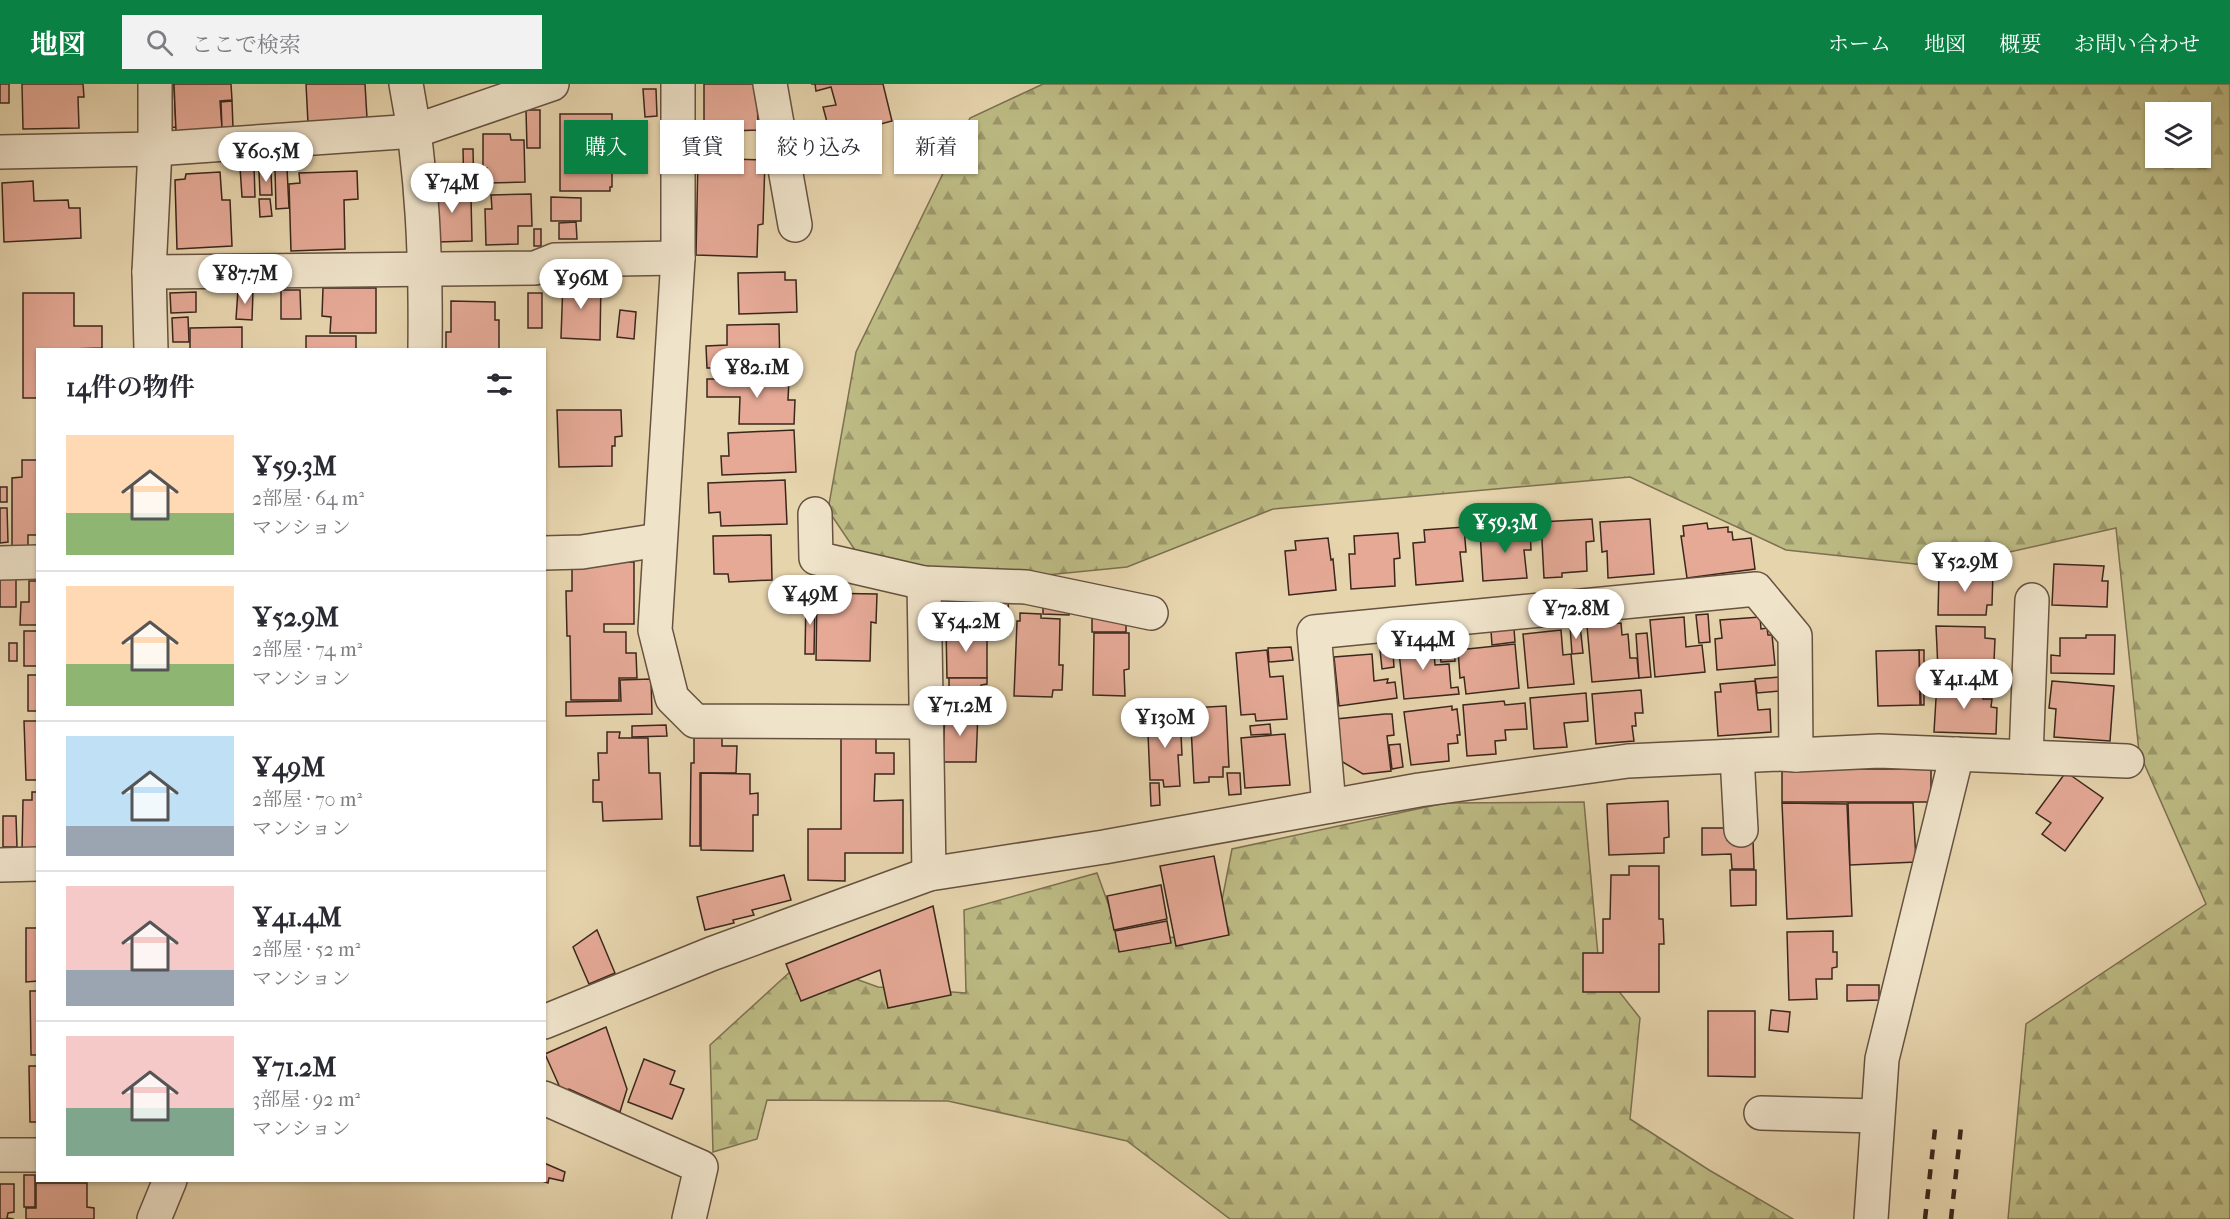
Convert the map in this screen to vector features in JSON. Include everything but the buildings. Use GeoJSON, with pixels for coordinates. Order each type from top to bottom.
{"type":"FeatureCollection","features":[{"type":"Feature","properties":{"kind":"street"},"geometry":{"type":"LineString","coordinates":[[151,348],[149,272],[155,149],[155,84]]}},
{"type":"Feature","properties":{"kind":"street"},"geometry":{"type":"LineString","coordinates":[[406,84],[415,131],[426,269],[425,348]]}},
{"type":"Feature","properties":{"kind":"street"},"geometry":{"type":"LineString","coordinates":[[0,152],[155,149],[415,131],[552,84]]}},
{"type":"Feature","properties":{"kind":"street"},"geometry":{"type":"LineString","coordinates":[[678,84],[678,258],[655,630],[672,698],[695,721],[925,722]]}},
{"type":"Feature","properties":{"kind":"street"},"geometry":{"type":"LineString","coordinates":[[770,84],[795,225]]}},
{"type":"Feature","properties":{"kind":"street"},"geometry":{"type":"LineString","coordinates":[[149,272],[535,268],[555,260],[678,258]]}},
{"type":"Feature","properties":{"kind":"street"},"geometry":{"type":"LineString","coordinates":[[816,514],[816,558],[924,583],[1026,587],[1151,613]]}},
{"type":"Feature","properties":{"kind":"street"},"geometry":{"type":"LineString","coordinates":[[546,552],[582,552],[659,540]]}},
{"type":"Feature","properties":{"kind":"street"},"geometry":{"type":"LineString","coordinates":[[0,563],[36,562]]}},
{"type":"Feature","properties":{"kind":"street"},"geometry":{"type":"LineString","coordinates":[[924,583],[929,874]]}},
{"type":"Feature","properties":{"kind":"street"},"geometry":{"type":"LineString","coordinates":[[1329,806],[1314,632],[1756,589],[1795,636],[1796,755]]}},
{"type":"Feature","properties":{"kind":"street"},"geometry":{"type":"LineString","coordinates":[[2026,757],[2031,600]]}},
{"type":"Feature","properties":{"kind":"street"},"geometry":{"type":"LineString","coordinates":[[546,1021],[711,954],[929,874],[1104,847],[1419,790],[1628,761],[1778,754],[1879,751],[2127,761]]}},
{"type":"Feature","properties":{"kind":"street"},"geometry":{"type":"LineString","coordinates":[[1871,1219],[1882,1059],[1957,754]]}},
{"type":"Feature","properties":{"kind":"street"},"geometry":{"type":"LineString","coordinates":[[1737,756],[1741,830]]}},
{"type":"Feature","properties":{"kind":"street"},"geometry":{"type":"LineString","coordinates":[[0,865],[36,864]]}},
{"type":"Feature","properties":{"kind":"street"},"geometry":{"type":"LineString","coordinates":[[546,1099],[701,1167],[689,1219]]}},
{"type":"Feature","properties":{"kind":"street"},"geometry":{"type":"LineString","coordinates":[[1761,1113],[1878,1116]]}},
{"type":"Feature","properties":{"kind":"street"},"geometry":{"type":"LineString","coordinates":[[0,1155],[36,1155]]}},
{"type":"Feature","properties":{"kind":"street"},"geometry":{"type":"LineString","coordinates":[[154,1219],[169,1182]]}},
{"type":"Feature","properties":{"kind":"green space"},"geometry":{"type":"Polygon","coordinates":[[[1043,84],[2230,84],[2230,1219],[2008,1219],[2026,1024],[2206,904],[2139,752],[2116,528],[1943,567],[1786,550],[1630,477],[1273,509],[1127,567],[936,586],[861,559],[828,510],[856,352],[943,174],[978,174],[978,120],[969,120],[1043,84]]]}},
{"type":"Feature","properties":{"kind":"green space"},"geometry":{"type":"Polygon","coordinates":[[[1584,802],[1599,966],[1640,1018],[1630,1119],[1709,1170],[1793,1219],[1230,1219],[1127,1141],[948,1101],[767,1100],[757,1139],[713,1152],[710,1045],[803,960],[878,987],[966,993],[964,910],[1097,873],[1121,939],[1215,936],[1232,849],[1445,803],[1584,802]]]}},
{"type":"Feature","properties":{"kind":"railway"},"geometry":{"type":"LineString","coordinates":[[1925,1219],[1936,1120]]}},
{"type":"Feature","properties":{"kind":"railway"},"geometry":{"type":"LineString","coordinates":[[1951,1219],[1961,1127]]}}]}
